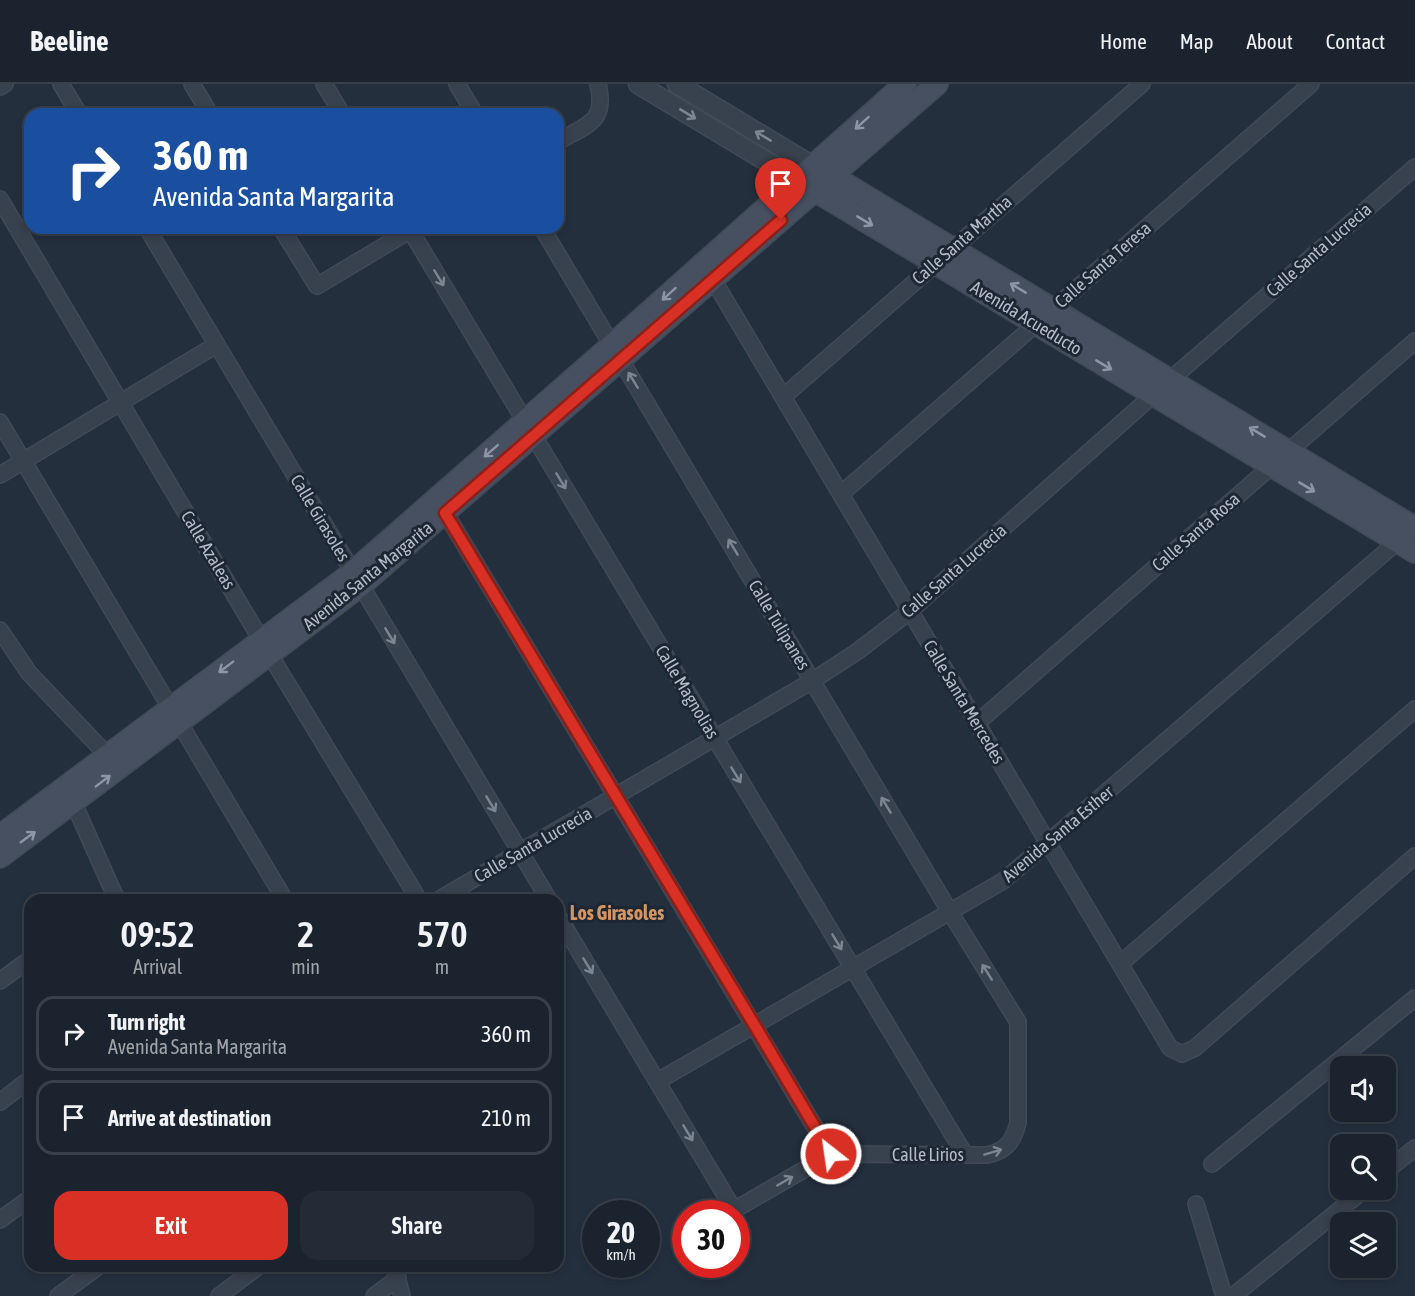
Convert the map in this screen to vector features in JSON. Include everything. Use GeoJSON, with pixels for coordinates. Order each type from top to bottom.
{"type":"FeatureCollection","features":[{"type":"Feature","properties":{"kind":"main road","name":"Avenida Santa Margarita"},"geometry":{"type":"LineString","coordinates":[[822,171],[905,84]]}},
{"type":"Feature","properties":{"kind":"main road","name":"Avenida Santa Margarita"},"geometry":{"type":"LineString","coordinates":[[0,836],[70,795],[356,580],[822,171],[936,84]]}},
{"type":"Feature","properties":{"kind":"main road","name":"Avenida Acueducto"},"geometry":{"type":"LineString","coordinates":[[822,171],[1415,527]]}},
{"type":"Feature","properties":{"kind":"main road","name":"Avenida Acueducto"},"geometry":{"type":"LineString","coordinates":[[806,185],[1406,547]]}},
{"type":"Feature","properties":{"kind":"main road","name":"Avenida Santa Margarita"},"geometry":{"type":"LineString","coordinates":[[0,857],[70,795],[108,756],[176,716]]}},
{"type":"Feature","properties":{"kind":"street"},"geometry":{"type":"LineString","coordinates":[[0,87],[5,84]]}},
{"type":"Feature","properties":{"kind":"street"},"geometry":{"type":"LineString","coordinates":[[61,84],[75,108]]}},
{"type":"Feature","properties":{"kind":"street"},"geometry":{"type":"LineString","coordinates":[[192,84],[206,108]]}},
{"type":"Feature","properties":{"kind":"street"},"geometry":{"type":"LineString","coordinates":[[324,84],[338,108]]}},
{"type":"Feature","properties":{"kind":"street"},"geometry":{"type":"LineString","coordinates":[[457,84],[471,108]]}},
{"type":"Feature","properties":{"kind":"street"},"geometry":{"type":"LineString","coordinates":[[564,138],[594,120],[600,112],[602,102],[598,84]]}},
{"type":"Feature","properties":{"kind":"street","name":"Avenida Acueducto"},"geometry":{"type":"LineString","coordinates":[[638,84],[806,185]]}},
{"type":"Feature","properties":{"kind":"street","name":"Avenida Acueducto"},"geometry":{"type":"LineString","coordinates":[[677,84],[822,171]]}},
{"type":"Feature","properties":{"kind":"street","name":"Calle Santa Martha"},"geometry":{"type":"LineString","coordinates":[[783,397],[1142,84]]}},
{"type":"Feature","properties":{"kind":"street","name":"Calle Santa Teresa"},"geometry":{"type":"LineString","coordinates":[[841,494],[1311,84]]}},
{"type":"Feature","properties":{"kind":"street","name":"Calle Santa Lucrecia"},"geometry":{"type":"LineString","coordinates":[[448,894],[715,739],[858,651],[910,611],[1170,380],[1415,167]]}},
{"type":"Feature","properties":{"kind":"street","name":"Calle Azaleas"},"geometry":{"type":"LineString","coordinates":[[0,199],[266,648],[415,894]]}},
{"type":"Feature","properties":{"kind":"street","name":"Calle Girasoles"},"geometry":{"type":"LineString","coordinates":[[151,234],[545,894]]}},
{"type":"Feature","properties":{"kind":"street"},"geometry":{"type":"LineString","coordinates":[[285,234],[317,286],[403,234]]}},
{"type":"Feature","properties":{"kind":"street","name":"Calle Magnolias"},"geometry":{"type":"LineString","coordinates":[[414,234],[965,1155]]}},
{"type":"Feature","properties":{"kind":"street","name":"Calle Tulipanes"},"geometry":{"type":"LineString","coordinates":[[547,234],[950,912],[1018,1022]]}},
{"type":"Feature","properties":{"kind":"street","name":"Calle Santa Mercedes"},"geometry":{"type":"LineString","coordinates":[[708,272],[1170,1048],[1182,1054],[1195,1048],[1415,856]]}},
{"type":"Feature","properties":{"kind":"street","name":"Calle Santa Rosa"},"geometry":{"type":"LineString","coordinates":[[977,723],[1415,341]]}},
{"type":"Feature","properties":{"kind":"street"},"geometry":{"type":"LineString","coordinates":[[0,475],[216,345]]}},
{"type":"Feature","properties":{"kind":"street"},"geometry":{"type":"LineString","coordinates":[[0,422],[281,894]]}},
{"type":"Feature","properties":{"kind":"street"},"geometry":{"type":"LineString","coordinates":[[441,506],[831,1154],[734,1210],[564,926]]}},
{"type":"Feature","properties":{"kind":"street","name":"Avenida Santa Esther"},"geometry":{"type":"LineString","coordinates":[[658,1082],[1003,881],[1406,547],[1415,527]]}},
{"type":"Feature","properties":{"kind":"street"},"geometry":{"type":"LineString","coordinates":[[0,630],[29,672],[108,756]]}},
{"type":"Feature","properties":{"kind":"street"},"geometry":{"type":"LineString","coordinates":[[1120,964],[1415,709]]}},
{"type":"Feature","properties":{"kind":"street"},"geometry":{"type":"LineString","coordinates":[[70,795],[112,894]]}},
{"type":"Feature","properties":{"kind":"street"},"geometry":{"type":"LineString","coordinates":[[0,981],[24,963]]}},
{"type":"Feature","properties":{"kind":"street"},"geometry":{"type":"LineString","coordinates":[[1212,1164],[1415,998]]}},
{"type":"Feature","properties":{"kind":"street","name":"Calle Lirios"},"geometry":{"type":"LineString","coordinates":[[831,1154],[994,1154],[1008,1147],[1015,1136],[1018,1124],[1018,1022]]}},
{"type":"Feature","properties":{"kind":"street"},"geometry":{"type":"LineString","coordinates":[[0,1102],[24,1084]]}},
{"type":"Feature","properties":{"kind":"street"},"geometry":{"type":"LineString","coordinates":[[1396,1164],[1415,1148]]}},
{"type":"Feature","properties":{"kind":"street"},"geometry":{"type":"LineString","coordinates":[[1233,1296],[1352,1200]]}},
{"type":"Feature","properties":{"kind":"street"},"geometry":{"type":"LineString","coordinates":[[0,1220],[24,1202]]}},
{"type":"Feature","properties":{"kind":"street"},"geometry":{"type":"LineString","coordinates":[[1196,1204],[1224,1296]]}},
{"type":"Feature","properties":{"kind":"street"},"geometry":{"type":"LineString","coordinates":[[58,1296],[91,1272]]}},
{"type":"Feature","properties":{"kind":"street"},"geometry":{"type":"LineString","coordinates":[[219,1296],[251,1272]]}},
{"type":"Feature","properties":{"kind":"street"},"geometry":{"type":"LineString","coordinates":[[374,1296],[396,1272]]}},
{"type":"Feature","properties":{"kind":"street"},"geometry":{"type":"LineString","coordinates":[[396,1272],[402,1296]]}},
{"type":"Feature","properties":{"kind":"district","name":"Los Girasoles"},"geometry":{"type":"Point","coordinates":[617,913]}},
{"type":"Feature","properties":{"kind":"route"},"geometry":{"type":"LineString","coordinates":[[781,220],[445,513],[831,1154]]}}]}
